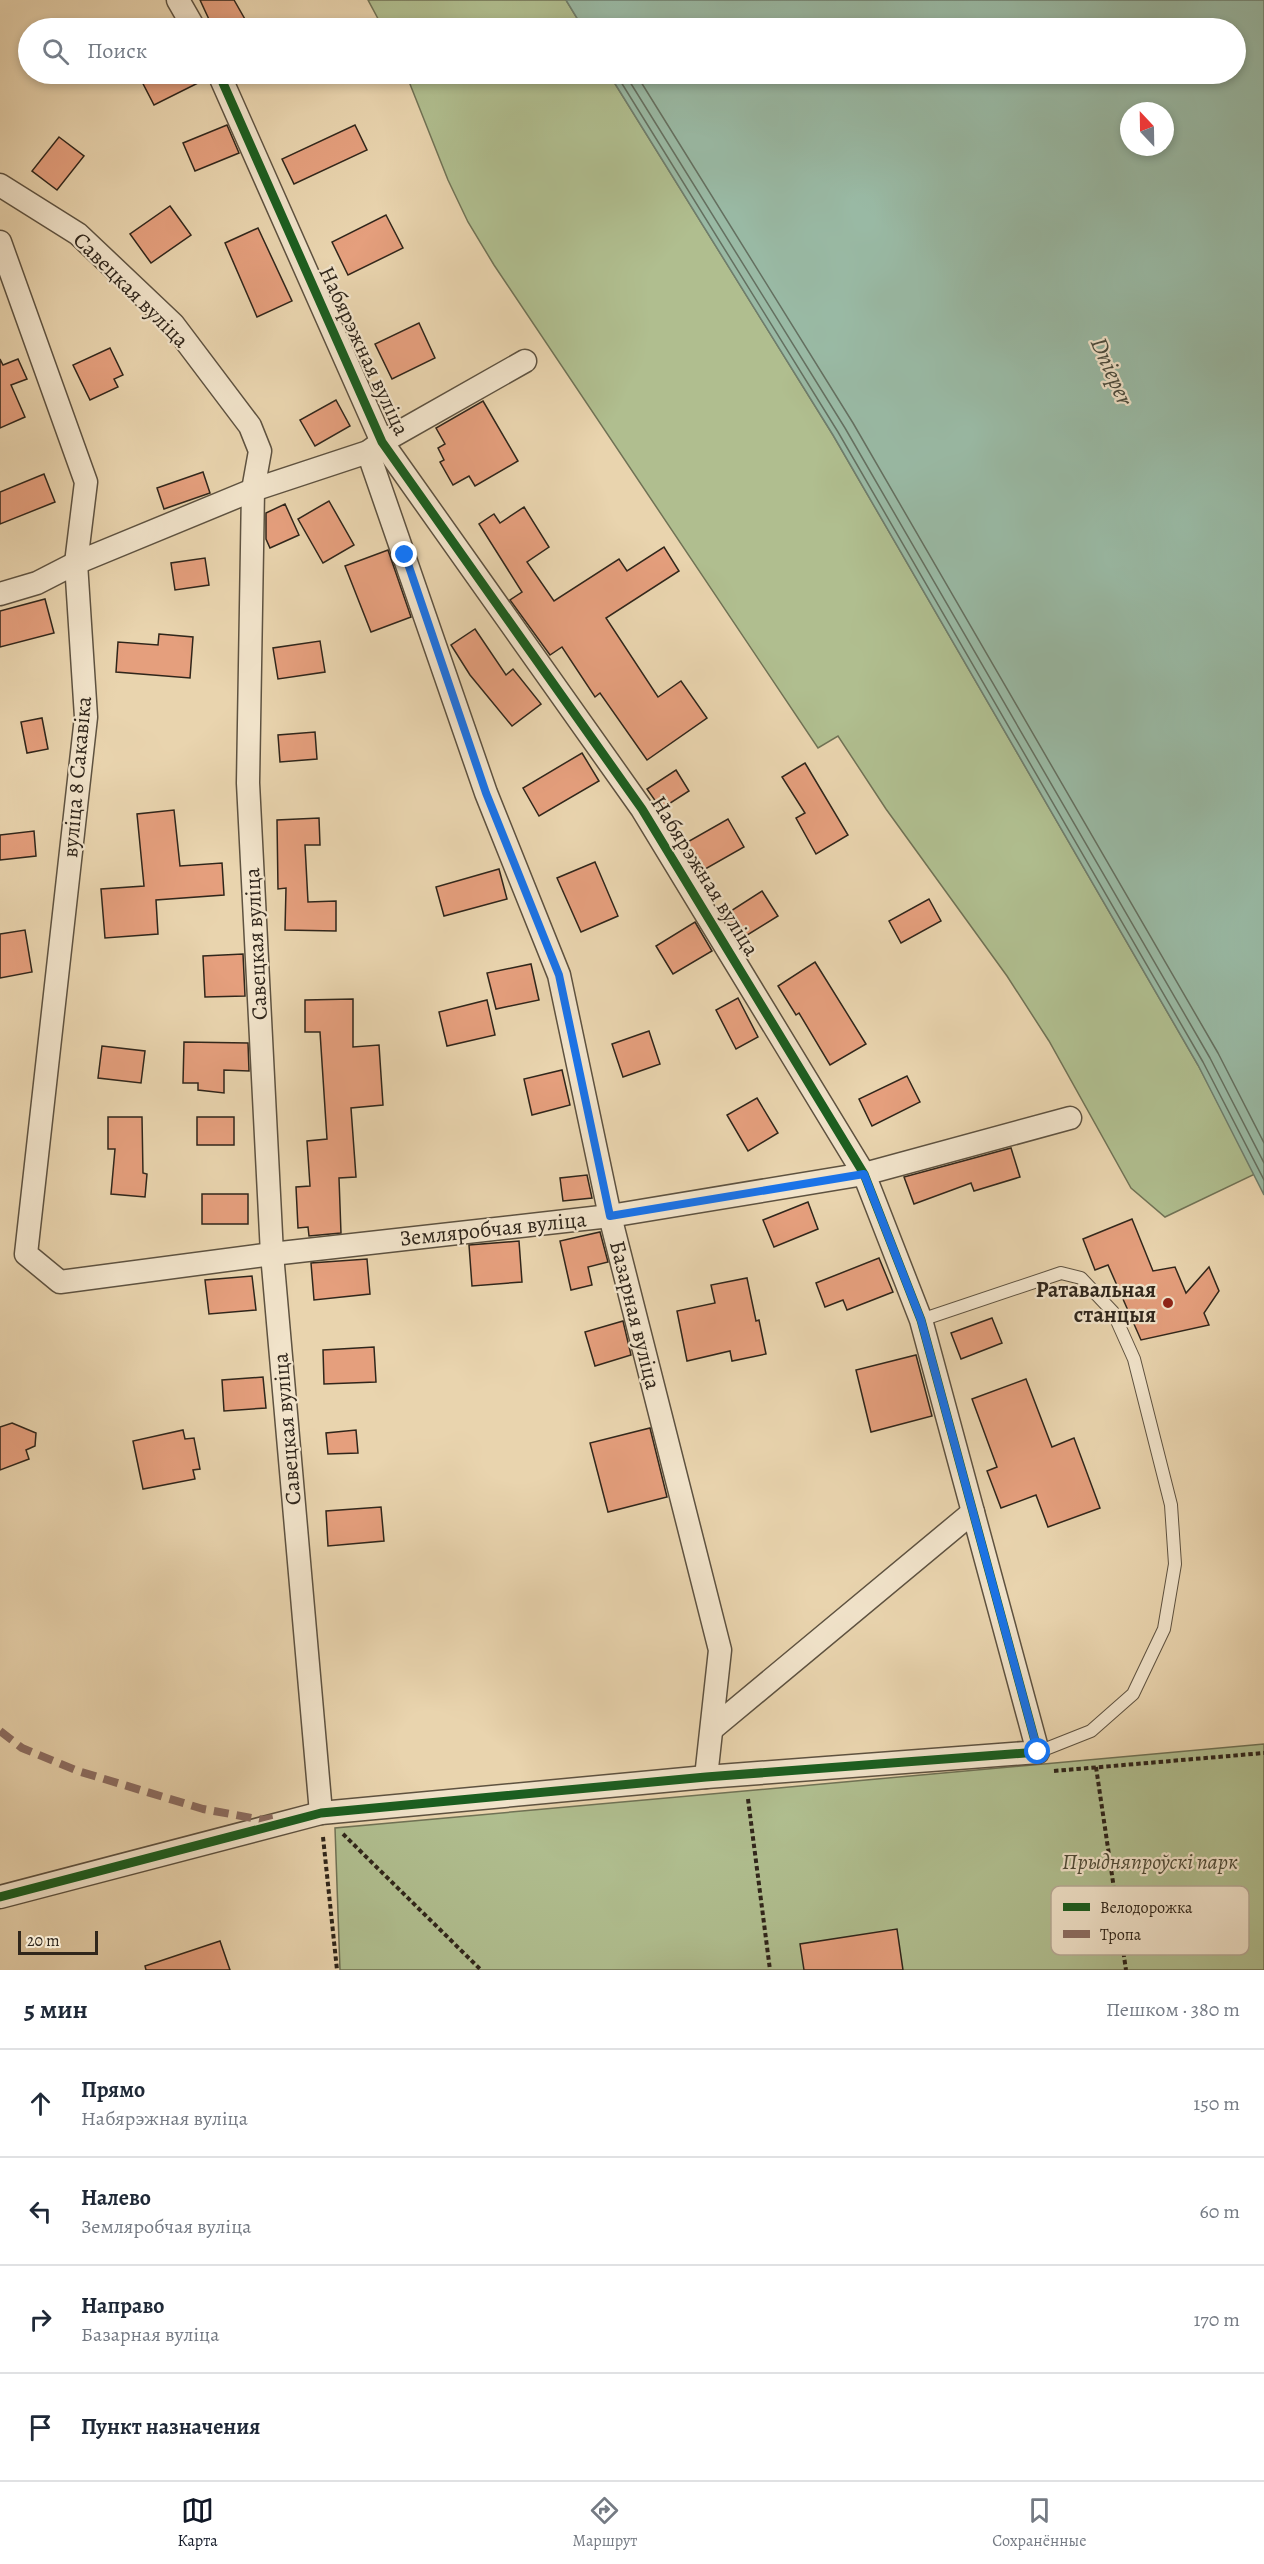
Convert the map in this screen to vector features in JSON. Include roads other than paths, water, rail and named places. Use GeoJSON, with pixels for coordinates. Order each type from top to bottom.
{"type":"FeatureCollection","features":[{"type":"Feature","properties":{"kind":"street"},"geometry":{"type":"LineString","coordinates":[[178,0],[188,18]]}},
{"type":"Feature","properties":{"kind":"street","name":"Набярэжная вуліца"},"geometry":{"type":"LineString","coordinates":[[223,84],[375,447],[642,809],[864,1174],[921,1320],[1038,1752]]}},
{"type":"Feature","properties":{"kind":"street","name":"Савецкая вуліца"},"geometry":{"type":"LineString","coordinates":[[0,185],[78,234],[173,324],[250,426],[260,451],[253,490],[248,783],[272,1254],[321,1813]]}},
{"type":"Feature","properties":{"kind":"street","name":"вуліца 8 Сакавіка"},"geometry":{"type":"LineString","coordinates":[[0,242],[86,482],[76,563],[86,717],[26,1254]]}},
{"type":"Feature","properties":{"kind":"street"},"geometry":{"type":"LineString","coordinates":[[0,594],[37,583],[76,563],[253,490],[375,447],[525,361]]}},
{"type":"Feature","properties":{"kind":"street","name":"Базарная вуліца"},"geometry":{"type":"LineString","coordinates":[[375,447],[486,793],[559,975],[610,1216],[720,1650],[706,1777]]}},
{"type":"Feature","properties":{"kind":"street","name":"Земляробчая вуліца"},"geometry":{"type":"LineString","coordinates":[[26,1254],[60,1282],[272,1254],[610,1216],[864,1174],[1070,1118]]}},
{"type":"Feature","properties":{"kind":"street"},"geometry":{"type":"LineString","coordinates":[[711,1729],[973,1512]]}},
{"type":"Feature","properties":{"kind":"street"},"geometry":{"type":"LineString","coordinates":[[0,1897],[321,1813],[706,1777],[1038,1752]]}},
{"type":"Feature","properties":{"kind":"lane"},"geometry":{"type":"LineString","coordinates":[[921,1320],[1061,1273],[1082,1278],[1113,1312],[1134,1359],[1171,1505],[1175,1564],[1164,1629],[1133,1694],[1091,1731],[1038,1752]]}},
{"type":"Feature","properties":{"kind":"water","name":"Dnieper"},"geometry":{"type":"Polygon","coordinates":[[[566,0],[1264,0],[1264,1195],[1198,1065],[833,435],[615,84],[1246,84],[1246,18],[577,18],[566,0]]]}},
{"type":"Feature","properties":{"kind":"place","name":"Ратавальная станцыя"},"geometry":{"type":"Point","coordinates":[1168,1303]}},
{"type":"Feature","properties":{"kind":"park label","name":"Прыдняпроўскі парк"},"geometry":{"type":"Point","coordinates":[1150,1862]}}]}
